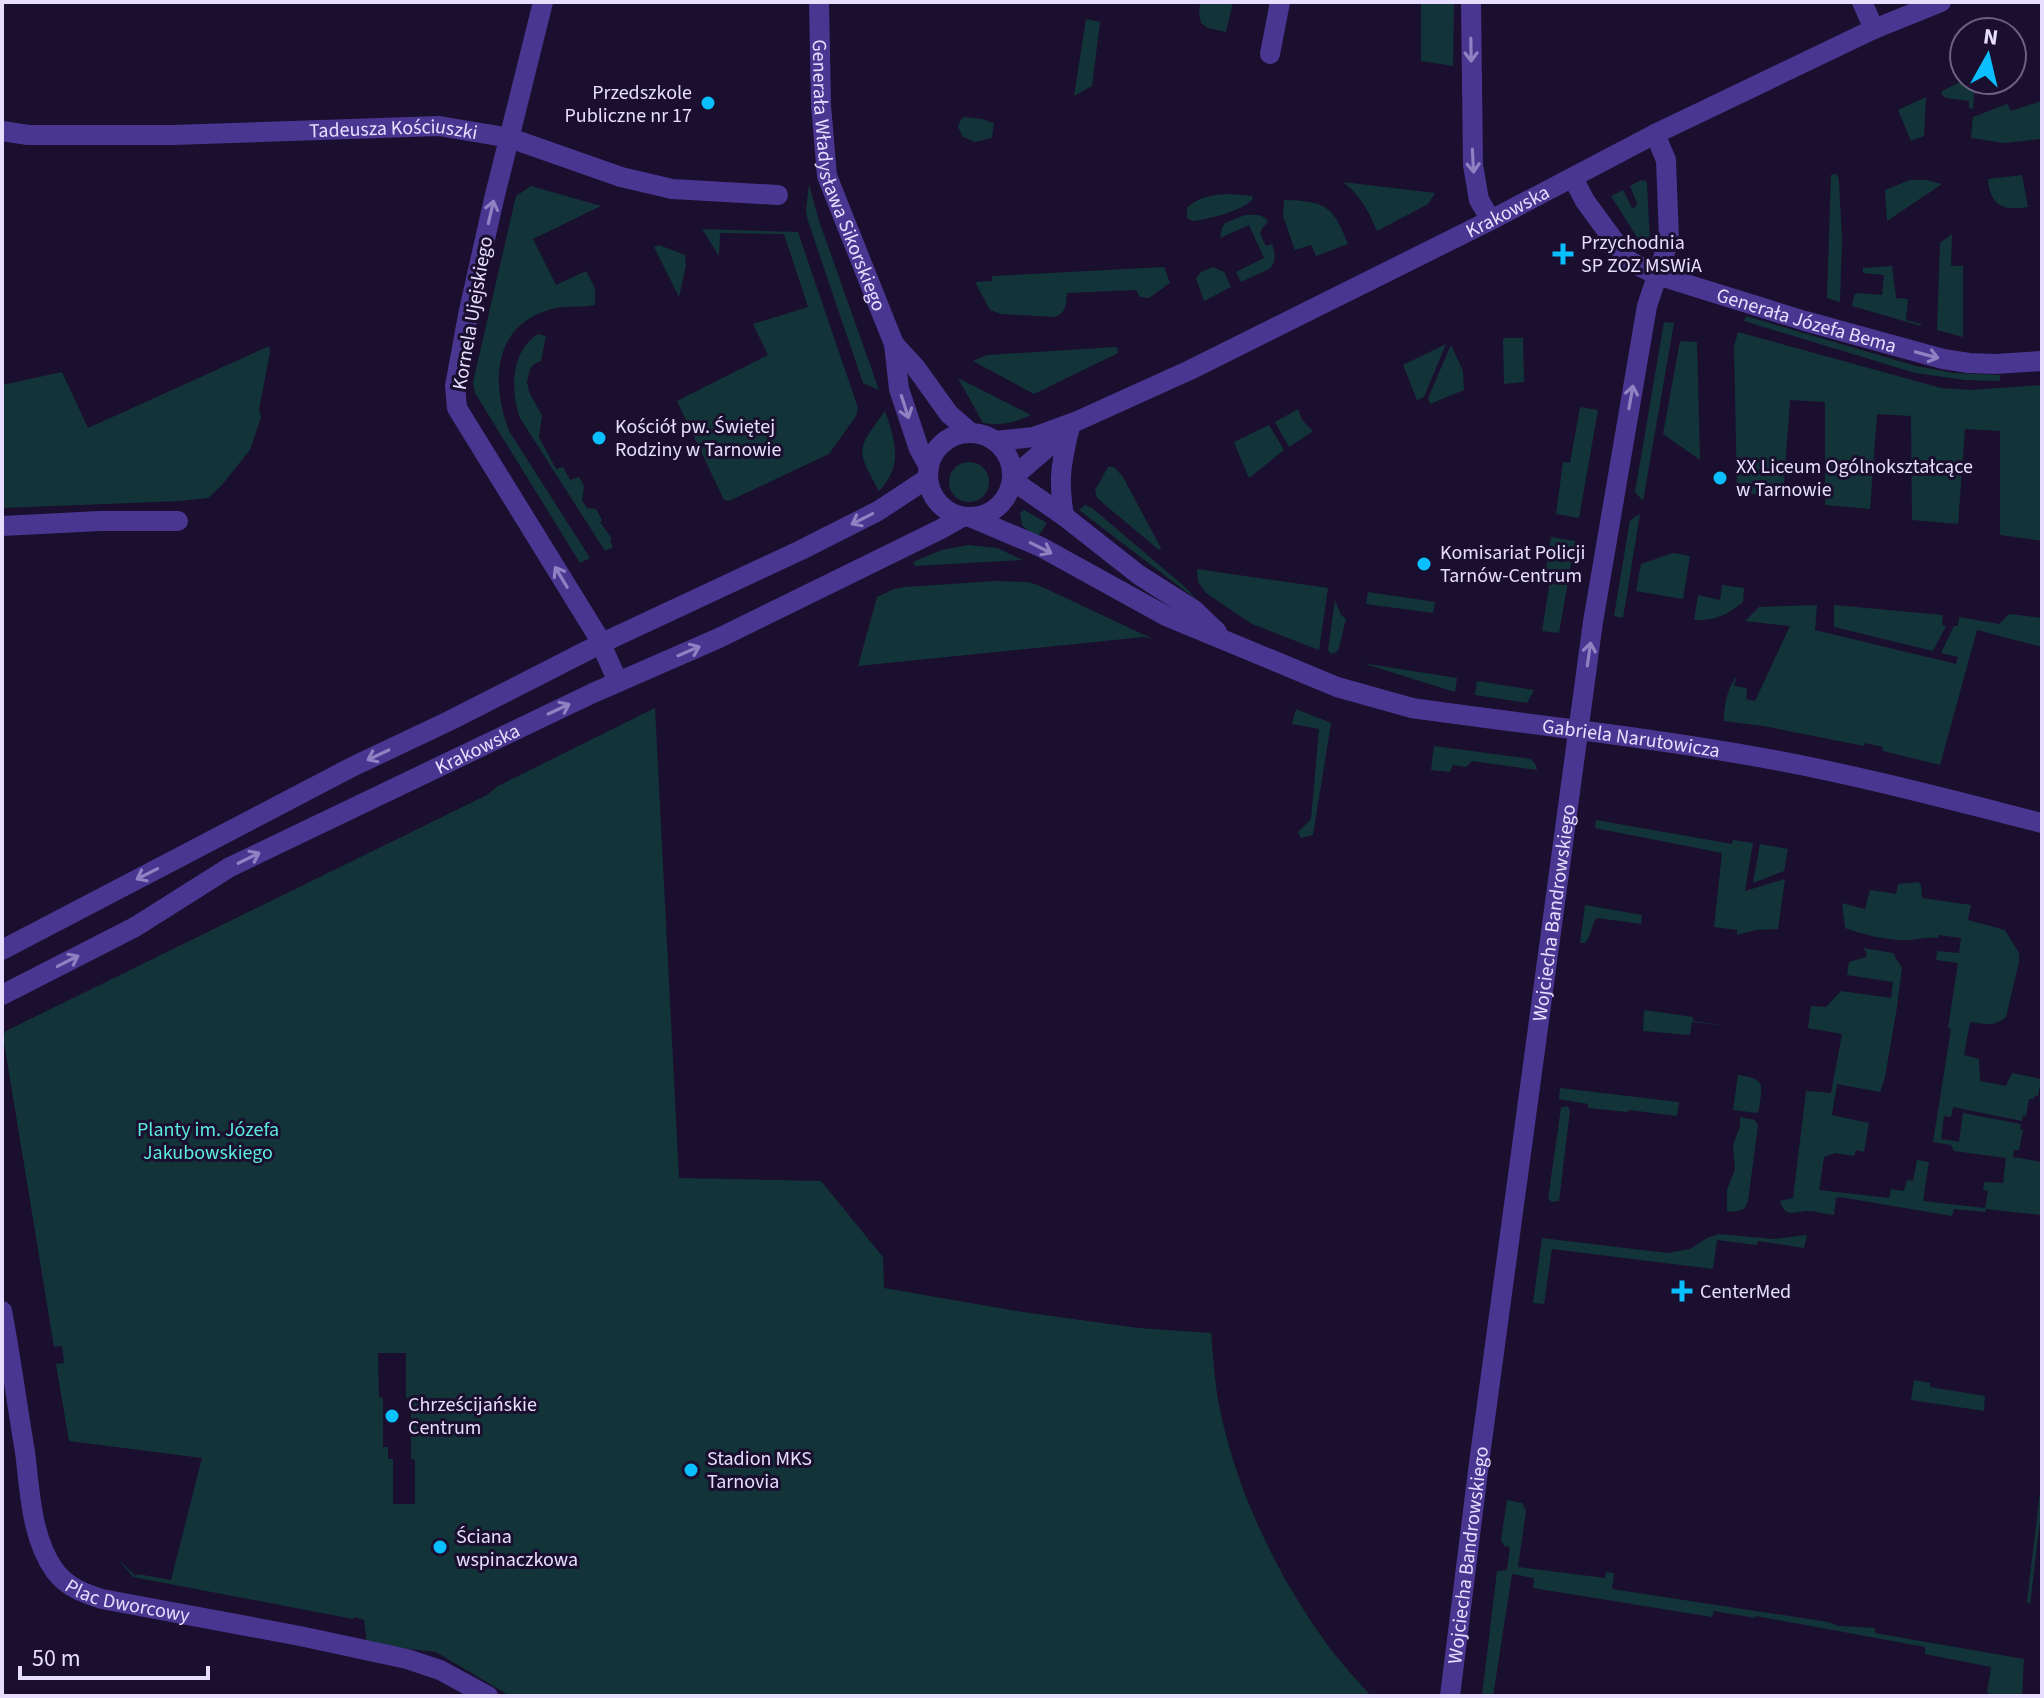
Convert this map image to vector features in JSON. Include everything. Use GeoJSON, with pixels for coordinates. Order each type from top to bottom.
{"type":"FeatureCollection","features":[{"type":"Feature","properties":{"kind":"street","name":"Kornela Ujejskiego"},"geometry":{"type":"LineString","coordinates":[[543,2],[465,329],[455,386],[457,408],[602,643],[618,682]]}},
{"type":"Feature","properties":{"kind":"street","name":"Generała Władysława Sikorskiego"},"geometry":{"type":"LineString","coordinates":[[819,2],[821,105],[827,176],[894,344],[899,389],[928,473]]}},
{"type":"Feature","properties":{"kind":"street"},"geometry":{"type":"LineString","coordinates":[[1270,54],[1280,2]]}},
{"type":"Feature","properties":{"kind":"street"},"geometry":{"type":"LineString","coordinates":[[1471,2],[1473,165],[1479,200],[1491,220]]}},
{"type":"Feature","properties":{"kind":"street"},"geometry":{"type":"LineString","coordinates":[[1862,2],[1874,29]]}},
{"type":"Feature","properties":{"kind":"street","name":"Krakowska"},"geometry":{"type":"LineString","coordinates":[[995,441],[1034,437],[1072,426],[1491,220],[1655,134],[1874,29],[1941,2]]}},
{"type":"Feature","properties":{"kind":"street","name":"Tadeusza Kościuszki"},"geometry":{"type":"LineString","coordinates":[[2,131],[28,135],[173,135],[439,126],[510,138],[621,177],[672,189],[778,195]]}},
{"type":"Feature","properties":{"kind":"street","name":"Wojciecha Bandrowskiego"},"geometry":{"type":"LineString","coordinates":[[1450,1696],[1593,622],[1647,306],[1669,240],[1666,160],[1655,134]]}},
{"type":"Feature","properties":{"kind":"street","name":"Generała Józefa Bema"},"geometry":{"type":"LineString","coordinates":[[1573,178],[1585,201],[1629,261],[1657,275],[1805,321],[1943,359],[1995,364],[2042,361]]}},
{"type":"Feature","properties":{"kind":"street","name":"Generała Władysława Sikorskiego"},"geometry":{"type":"LineString","coordinates":[[894,344],[916,368],[949,414],[971,433]]}},
{"type":"Feature","properties":{"kind":"street"},"geometry":{"type":"LineString","coordinates":[[1064,516],[1060,469],[1072,426]]}},
{"type":"Feature","properties":{"kind":"street","name":"Krakowska"},"geometry":{"type":"LineString","coordinates":[[1012,479],[1072,426]]}},
{"type":"Feature","properties":{"kind":"street"},"geometry":{"type":"LineString","coordinates":[[957,435],[984,435],[995,441],[1009,458],[1012,479],[1008,493],[1000,505],[989,513],[966,517],[949,512],[931,492],[928,473],[935,452],[957,435]]}},
{"type":"Feature","properties":{"kind":"street","name":"Krakowska"},"geometry":{"type":"LineString","coordinates":[[2,950],[354,766],[602,643],[814,544],[878,511],[928,473]]}},
{"type":"Feature","properties":{"kind":"street","name":"Gabriela Narutowicza"},"geometry":{"type":"LineString","coordinates":[[1012,479],[1139,575],[1194,610],[1226,640]]}},
{"type":"Feature","properties":{"kind":"street","name":"Krakowska"},"geometry":{"type":"LineString","coordinates":[[2,995],[135,927],[230,867],[618,682],[719,638],[966,517]]}},
{"type":"Feature","properties":{"kind":"street","name":"Gabriela Narutowicza"},"geometry":{"type":"LineString","coordinates":[[966,517],[1041,547],[1166,616],[1304,675],[1374,698],[1412,708],[1766,758],[2042,823]]}},
{"type":"Feature","properties":{"kind":"street"},"geometry":{"type":"LineString","coordinates":[[2,526],[178,521]]}},
{"type":"Feature","properties":{"kind":"street","name":"Plac Dworcowy"},"geometry":{"type":"LineString","coordinates":[[2,1311],[40,1543],[54,1569],[66,1583],[102,1599],[300,1636],[426,1664],[488,1696]]}},
{"type":"Feature","properties":{"kind":"green space"},"geometry":{"type":"Polygon","coordinates":[[[1200,2],[1233,2],[1226,32],[1201,23],[1200,2]]]}},
{"type":"Feature","properties":{"kind":"green space"},"geometry":{"type":"Polygon","coordinates":[[[1421,2],[1454,2],[1453,66],[1421,61],[1421,2]]]}},
{"type":"Feature","properties":{"kind":"green space"},"geometry":{"type":"Polygon","coordinates":[[[1086,19],[1100,22],[1092,86],[1074,96],[1086,19]]]}},
{"type":"Feature","properties":{"kind":"green space"},"geometry":{"type":"Polygon","coordinates":[[[1948,88],[1948,96],[1974,96],[1973,109],[1969,108],[1969,101],[1946,98],[1942,91],[1948,88]]]}},
{"type":"Feature","properties":{"kind":"green space"},"geometry":{"type":"Polygon","coordinates":[[[1926,97],[1924,136],[1911,141],[1898,110],[1926,97]]]}},
{"type":"Feature","properties":{"kind":"green space"},"geometry":{"type":"Polygon","coordinates":[[[2042,101],[2042,139],[2004,143],[1971,138],[1973,117],[2007,104],[2011,111],[2042,101]]]}},
{"type":"Feature","properties":{"kind":"green space"},"geometry":{"type":"Polygon","coordinates":[[[964,117],[994,123],[992,138],[975,142],[963,137],[958,127],[964,117]]]}},
{"type":"Feature","properties":{"kind":"green space"},"geometry":{"type":"Polygon","coordinates":[[[1835,174],[1839,183],[1842,239],[1840,302],[1827,298],[1831,175],[1835,174]]]}},
{"type":"Feature","properties":{"kind":"green space"},"geometry":{"type":"Polygon","coordinates":[[[2022,175],[2028,207],[1999,205],[1989,188],[1988,179],[2022,175]]]}},
{"type":"Feature","properties":{"kind":"green space"},"geometry":{"type":"Polygon","coordinates":[[[1641,180],[1647,184],[1650,243],[1647,247],[1642,245],[1611,196],[1623,190],[1632,208],[1636,207],[1630,186],[1641,180]]]}},
{"type":"Feature","properties":{"kind":"green space"},"geometry":{"type":"Polygon","coordinates":[[[1910,180],[1942,184],[1887,221],[1885,190],[1910,180]]]}},
{"type":"Feature","properties":{"kind":"green space"},"geometry":{"type":"Polygon","coordinates":[[[1343,182],[1435,193],[1428,204],[1377,231],[1363,204],[1343,182]]]}},
{"type":"Feature","properties":{"kind":"green space"},"geometry":{"type":"Polygon","coordinates":[[[809,184],[819,221],[879,390],[863,383],[808,221],[809,184]]]}},
{"type":"Feature","properties":{"kind":"green space"},"geometry":{"type":"Polygon","coordinates":[[[531,186],[601,206],[533,239],[556,285],[586,271],[595,288],[595,305],[552,309],[532,317],[517,328],[507,342],[499,375],[503,412],[509,431],[590,558],[580,563],[475,393],[473,382],[516,196],[531,186]]]}},
{"type":"Feature","properties":{"kind":"green space"},"geometry":{"type":"Polygon","coordinates":[[[1228,194],[1253,196],[1241,208],[1224,214],[1193,221],[1187,218],[1187,208],[1196,201],[1228,194]]]}},
{"type":"Feature","properties":{"kind":"green space"},"geometry":{"type":"Polygon","coordinates":[[[1284,200],[1310,202],[1326,208],[1338,221],[1348,244],[1316,256],[1311,245],[1295,250],[1283,216],[1284,200]]]}},
{"type":"Feature","properties":{"kind":"green space"},"geometry":{"type":"Polygon","coordinates":[[[1245,215],[1266,219],[1268,222],[1260,234],[1266,246],[1272,244],[1275,257],[1269,269],[1241,282],[1236,272],[1264,258],[1249,225],[1220,238],[1225,223],[1245,215]]]}},
{"type":"Feature","properties":{"kind":"green space"},"geometry":{"type":"Polygon","coordinates":[[[702,229],[798,232],[858,408],[856,416],[829,454],[729,501],[724,500],[677,401],[768,355],[753,324],[808,307],[784,234],[720,233],[719,256],[702,229]]]}},
{"type":"Feature","properties":{"kind":"green space"},"geometry":{"type":"Polygon","coordinates":[[[1952,234],[1951,266],[1963,266],[1963,337],[1937,330],[1940,243],[1952,234]]]}},
{"type":"Feature","properties":{"kind":"green space"},"geometry":{"type":"Polygon","coordinates":[[[659,245],[685,255],[686,265],[679,297],[654,247],[659,245]]]}},
{"type":"Feature","properties":{"kind":"green space"},"geometry":{"type":"Polygon","coordinates":[[[1892,266],[1896,298],[1908,299],[1906,320],[1921,326],[1852,306],[1857,293],[1882,295],[1884,275],[1863,273],[1863,268],[1892,266]]]}},
{"type":"Feature","properties":{"kind":"green space"},"geometry":{"type":"Polygon","coordinates":[[[1164,267],[1170,283],[1149,298],[1140,297],[1136,290],[1067,293],[1064,310],[1055,317],[1001,314],[990,310],[975,282],[992,281],[992,276],[1164,267]]]}},
{"type":"Feature","properties":{"kind":"green space"},"geometry":{"type":"Polygon","coordinates":[[[1213,267],[1224,272],[1231,287],[1204,301],[1196,278],[1213,267]]]}},
{"type":"Feature","properties":{"kind":"green space"},"geometry":{"type":"Polygon","coordinates":[[[1746,316],[1916,366],[1954,373],[2000,375],[2000,381],[1915,373],[1744,321],[1746,316]]]}},
{"type":"Feature","properties":{"kind":"green space"},"geometry":{"type":"Polygon","coordinates":[[[1664,322],[1674,323],[1643,501],[1635,492],[1664,322]]]}},
{"type":"Feature","properties":{"kind":"green space"},"geometry":{"type":"Polygon","coordinates":[[[1738,332],[1941,388],[1971,390],[2042,385],[2042,541],[2000,535],[2000,431],[1965,429],[1958,524],[1912,520],[1911,416],[1877,414],[1870,509],[1825,505],[1825,402],[1790,400],[1783,496],[1737,493],[1734,346],[1738,332]]]}},
{"type":"Feature","properties":{"kind":"green space"},"geometry":{"type":"Polygon","coordinates":[[[538,334],[546,336],[541,361],[530,369],[527,382],[542,416],[539,437],[556,469],[563,467],[570,480],[579,477],[584,486],[582,501],[587,508],[596,509],[602,520],[600,522],[612,539],[613,547],[605,551],[520,418],[515,395],[515,372],[522,350],[538,334]]]}},
{"type":"Feature","properties":{"kind":"green space"},"geometry":{"type":"Polygon","coordinates":[[[1505,338],[1523,338],[1524,382],[1504,384],[1505,338]]]}},
{"type":"Feature","properties":{"kind":"green space"},"geometry":{"type":"Polygon","coordinates":[[[1680,341],[1697,342],[1700,460],[1663,434],[1680,341]]]}},
{"type":"Feature","properties":{"kind":"green space"},"geometry":{"type":"Polygon","coordinates":[[[1446,344],[1424,397],[1417,400],[1403,365],[1446,344]]]}},
{"type":"Feature","properties":{"kind":"green space"},"geometry":{"type":"Polygon","coordinates":[[[1451,345],[1463,371],[1464,390],[1430,404],[1428,398],[1451,345]]]}},
{"type":"Feature","properties":{"kind":"green space"},"geometry":{"type":"Polygon","coordinates":[[[269,346],[259,410],[261,417],[250,450],[208,498],[2,508],[2,385],[62,372],[88,428],[269,346]]]}},
{"type":"Feature","properties":{"kind":"green space"},"geometry":{"type":"Polygon","coordinates":[[[1117,347],[1118,353],[1034,394],[973,361],[987,355],[1117,347]]]}},
{"type":"Feature","properties":{"kind":"green space"},"geometry":{"type":"Polygon","coordinates":[[[958,378],[1031,415],[1007,423],[983,423],[958,378]]]}},
{"type":"Feature","properties":{"kind":"green space"},"geometry":{"type":"Polygon","coordinates":[[[1580,407],[1598,410],[1579,518],[1556,514],[1563,462],[1570,463],[1580,407]]]}},
{"type":"Feature","properties":{"kind":"green space"},"geometry":{"type":"Polygon","coordinates":[[[1298,409],[1302,420],[1313,431],[1289,447],[1275,422],[1298,409]]]}},
{"type":"Feature","properties":{"kind":"green space"},"geometry":{"type":"Polygon","coordinates":[[[885,411],[894,443],[895,462],[879,491],[866,466],[862,450],[885,411]]]}},
{"type":"Feature","properties":{"kind":"green space"},"geometry":{"type":"Polygon","coordinates":[[[1269,425],[1284,450],[1249,478],[1234,442],[1269,425]]]}},
{"type":"Feature","properties":{"kind":"green space"},"geometry":{"type":"Polygon","coordinates":[[[969,462],[983,468],[989,482],[983,496],[969,502],[955,496],[949,482],[955,468],[969,462]]]}},
{"type":"Feature","properties":{"kind":"green space"},"geometry":{"type":"Polygon","coordinates":[[[1108,467],[1114,467],[1123,477],[1161,548],[1159,550],[1097,498],[1095,490],[1108,467]]]}},
{"type":"Feature","properties":{"kind":"green space"},"geometry":{"type":"Polygon","coordinates":[[[1085,505],[1092,508],[1197,600],[1079,510],[1085,505]]]}},
{"type":"Feature","properties":{"kind":"green space"},"geometry":{"type":"Polygon","coordinates":[[[1024,510],[1047,523],[1037,538],[1022,525],[1020,513],[1024,510]]]}},
{"type":"Feature","properties":{"kind":"green space"},"geometry":{"type":"Polygon","coordinates":[[[1640,514],[1623,618],[1614,616],[1630,520],[1640,514]]]}},
{"type":"Feature","properties":{"kind":"green space"},"geometry":{"type":"Polygon","coordinates":[[[1551,537],[1575,541],[1559,633],[1542,631],[1551,575],[1545,574],[1551,537]]]}},
{"type":"Feature","properties":{"kind":"green space"},"geometry":{"type":"Polygon","coordinates":[[[968,545],[997,548],[1023,560],[915,566],[913,562],[942,550],[968,545]]]}},
{"type":"Feature","properties":{"kind":"green space"},"geometry":{"type":"Polygon","coordinates":[[[1673,553],[1690,556],[1683,599],[1636,591],[1641,564],[1673,553]]]}},
{"type":"Feature","properties":{"kind":"green space"},"geometry":{"type":"Polygon","coordinates":[[[1197,569],[1328,588],[1319,650],[1252,624],[1206,593],[1198,582],[1197,569]]]}},
{"type":"Feature","properties":{"kind":"green space"},"geometry":{"type":"Polygon","coordinates":[[[996,581],[1038,585],[1153,639],[1144,637],[858,666],[877,597],[905,587],[996,581]]]}},
{"type":"Feature","properties":{"kind":"green space"},"geometry":{"type":"Polygon","coordinates":[[[1722,585],[1744,588],[1743,602],[1720,616],[1694,620],[1698,595],[1720,600],[1722,585]]]}},
{"type":"Feature","properties":{"kind":"green space"},"geometry":{"type":"Polygon","coordinates":[[[1368,592],[1435,602],[1433,613],[1366,604],[1368,592]]]}},
{"type":"Feature","properties":{"kind":"green space"},"geometry":{"type":"Polygon","coordinates":[[[1335,600],[1346,619],[1338,651],[1331,654],[1328,650],[1335,600]]]}},
{"type":"Feature","properties":{"kind":"green space"},"geometry":{"type":"Polygon","coordinates":[[[1817,605],[1815,630],[1956,664],[1958,657],[1941,653],[1954,626],[1958,626],[1959,617],[1999,624],[2009,614],[2042,618],[2042,647],[1977,630],[1940,765],[1883,751],[1883,747],[1865,743],[1864,746],[1724,721],[1727,697],[1737,676],[1734,686],[1747,688],[1746,699],[1755,701],[1790,626],[1745,621],[1759,607],[1817,605]]]}},
{"type":"Feature","properties":{"kind":"green space"},"geometry":{"type":"Polygon","coordinates":[[[1834,605],[1943,615],[1942,625],[1946,626],[1933,651],[1834,627],[1834,605]]]}},
{"type":"Feature","properties":{"kind":"green space"},"geometry":{"type":"Polygon","coordinates":[[[1362,663],[1457,678],[1455,692],[1362,663]]]}},
{"type":"Feature","properties":{"kind":"green space"},"geometry":{"type":"Polygon","coordinates":[[[1477,681],[1534,690],[1527,703],[1475,695],[1477,681]]]}},
{"type":"Feature","properties":{"kind":"green space","name":"Planty im. Józefa Jakubowskiego"},"geometry":{"type":"Polygon","coordinates":[[[655,708],[679,1178],[821,1181],[883,1257],[884,1288],[1138,1328],[1211,1333],[1224,1427],[1257,1523],[1305,1613],[1335,1655],[1371,1696],[510,1696],[436,1652],[367,1644],[364,1620],[355,1617],[133,1577],[118,1559],[136,1576],[171,1580],[202,1458],[69,1441],[56,1364],[64,1363],[62,1346],[54,1347],[3,1036],[6,1031],[487,795],[498,786],[655,708]],[[378,1353],[379,1397],[383,1398],[383,1447],[388,1447],[388,1459],[393,1459],[393,1504],[415,1504],[411,1399],[406,1398],[406,1353],[378,1353]]]}},
{"type":"Feature","properties":{"kind":"green space"},"geometry":{"type":"Polygon","coordinates":[[[1296,709],[1331,723],[1313,835],[1301,838],[1298,832],[1311,819],[1319,729],[1292,724],[1296,709]]]}},
{"type":"Feature","properties":{"kind":"green space"},"geometry":{"type":"Polygon","coordinates":[[[1434,746],[1531,759],[1537,770],[1472,761],[1466,767],[1453,765],[1450,772],[1431,770],[1434,746]]]}},
{"type":"Feature","properties":{"kind":"green space"},"geometry":{"type":"Polygon","coordinates":[[[1596,820],[1732,844],[1733,840],[1753,843],[1745,891],[1785,879],[1778,929],[1737,935],[1737,930],[1714,927],[1722,853],[1595,828],[1596,820]]]}},
{"type":"Feature","properties":{"kind":"green space"},"geometry":{"type":"Polygon","coordinates":[[[1760,844],[1788,849],[1784,871],[1753,883],[1760,844]]]}},
{"type":"Feature","properties":{"kind":"green space"},"geometry":{"type":"Polygon","coordinates":[[[1918,882],[1922,898],[1971,905],[1968,920],[2005,930],[2019,953],[2006,1017],[1993,1024],[1970,1022],[1964,1055],[1979,1059],[1980,1081],[2006,1086],[2012,1073],[2041,1079],[2038,1096],[2029,1099],[2022,1121],[1953,1107],[1951,1117],[1944,1116],[1941,1139],[1959,1142],[1963,1113],[2021,1124],[2020,1129],[2023,1130],[2019,1150],[2014,1150],[2013,1157],[2042,1162],[2042,1215],[1954,1209],[1952,1216],[1840,1197],[1836,1198],[1834,1215],[1810,1211],[1790,1213],[1784,1210],[1780,1201],[1793,1198],[1806,1091],[1831,1093],[1842,1034],[1808,1028],[1811,1006],[1826,1007],[1841,991],[1891,998],[1893,982],[1847,975],[1849,962],[1866,957],[1863,948],[1893,953],[1902,968],[1885,1077],[1880,1092],[1837,1084],[1832,1115],[1869,1123],[1864,1152],[1856,1150],[1854,1156],[1835,1153],[1824,1157],[1819,1190],[1889,1198],[1891,1189],[1904,1191],[1907,1180],[1913,1181],[1917,1160],[1929,1162],[1923,1201],[1985,1208],[1988,1191],[1983,1190],[1984,1182],[2003,1183],[2006,1158],[1954,1151],[1951,1145],[1933,1142],[1958,963],[1936,960],[1937,951],[1959,953],[1961,938],[1939,935],[1938,938],[1897,940],[1845,928],[1842,903],[1865,909],[1870,890],[1896,894],[1898,884],[1918,882]]]}},
{"type":"Feature","properties":{"kind":"green space"},"geometry":{"type":"Polygon","coordinates":[[[1585,905],[1642,915],[1641,924],[1597,918],[1585,943],[1580,943],[1585,905]]]}},
{"type":"Feature","properties":{"kind":"green space"},"geometry":{"type":"Polygon","coordinates":[[[1644,1010],[1693,1017],[1693,1021],[1727,1026],[1692,1022],[1690,1035],[1643,1031],[1644,1010]]]}},
{"type":"Feature","properties":{"kind":"green space"},"geometry":{"type":"Polygon","coordinates":[[[1738,1075],[1754,1079],[1760,1085],[1757,1113],[1733,1110],[1738,1075]]]}},
{"type":"Feature","properties":{"kind":"green space"},"geometry":{"type":"Polygon","coordinates":[[[1560,1088],[1679,1102],[1677,1116],[1588,1108],[1588,1104],[1559,1099],[1560,1088]]]}},
{"type":"Feature","properties":{"kind":"green space"},"geometry":{"type":"Polygon","coordinates":[[[1567,1106],[1570,1110],[1559,1201],[1552,1202],[1548,1199],[1561,1108],[1567,1106]]]}},
{"type":"Feature","properties":{"kind":"green space"},"geometry":{"type":"Polygon","coordinates":[[[1740,1117],[1755,1120],[1758,1125],[1748,1201],[1744,1209],[1734,1212],[1727,1211],[1727,1190],[1735,1169],[1733,1145],[1740,1127],[1740,1117]]]}},
{"type":"Feature","properties":{"kind":"green space"},"geometry":{"type":"Polygon","coordinates":[[[1719,1234],[1773,1239],[1807,1235],[1804,1248],[1758,1241],[1757,1245],[1717,1240],[1713,1269],[1552,1249],[1544,1304],[1533,1303],[1542,1238],[1667,1253],[1690,1249],[1719,1234]]]}},
{"type":"Feature","properties":{"kind":"green space"},"geometry":{"type":"Polygon","coordinates":[[[1914,1380],[1930,1383],[1930,1387],[1985,1396],[1984,1411],[1911,1400],[1914,1380]]]}},
{"type":"Feature","properties":{"kind":"green space"},"geometry":{"type":"Polygon","coordinates":[[[2042,1475],[2042,1505],[2030,1605],[2027,1601],[2042,1475]]]}},
{"type":"Feature","properties":{"kind":"green space"},"geometry":{"type":"Polygon","coordinates":[[[1507,1500],[1522,1503],[1526,1511],[1518,1567],[1605,1578],[1606,1572],[1614,1573],[1612,1589],[1839,1626],[1875,1628],[1875,1633],[2024,1659],[2022,1696],[1987,1693],[1991,1667],[1925,1654],[1925,1647],[1756,1616],[1714,1611],[1712,1617],[1533,1588],[1534,1578],[1512,1574],[1493,1696],[1482,1696],[1497,1571],[1507,1570],[1510,1547],[1504,1546],[1501,1540],[1507,1500]]]}},
{"type":"Feature","properties":{"kind":"place","name":"Przedszkole Publiczne nr 17"},"geometry":{"type":"Point","coordinates":[708,103]}},
{"type":"Feature","properties":{"kind":"place","name":"Przychodnia SP ZOZ MSWiA"},"geometry":{"type":"Point","coordinates":[1563,254]}},
{"type":"Feature","properties":{"kind":"place","name":"Kościół pw. Świętej Rodziny w Tarnowie"},"geometry":{"type":"Point","coordinates":[599,438]}},
{"type":"Feature","properties":{"kind":"place","name":"XX Liceum Ogólnokształcące w Tarnowie"},"geometry":{"type":"Point","coordinates":[1720,478]}},
{"type":"Feature","properties":{"kind":"place","name":"Komisariat Policji Tarnów-Centrum"},"geometry":{"type":"Point","coordinates":[1424,564]}},
{"type":"Feature","properties":{"kind":"place","name":"CenterMed"},"geometry":{"type":"Point","coordinates":[1682,1291]}},
{"type":"Feature","properties":{"kind":"place","name":"Chrześcijańskie Centrum"},"geometry":{"type":"Point","coordinates":[392,1416]}},
{"type":"Feature","properties":{"kind":"place","name":"Stadion MKS Tarnovia"},"geometry":{"type":"Point","coordinates":[691,1470]}},
{"type":"Feature","properties":{"kind":"place","name":"Ściana wspinaczkowa"},"geometry":{"type":"Point","coordinates":[440,1547]}}]}
